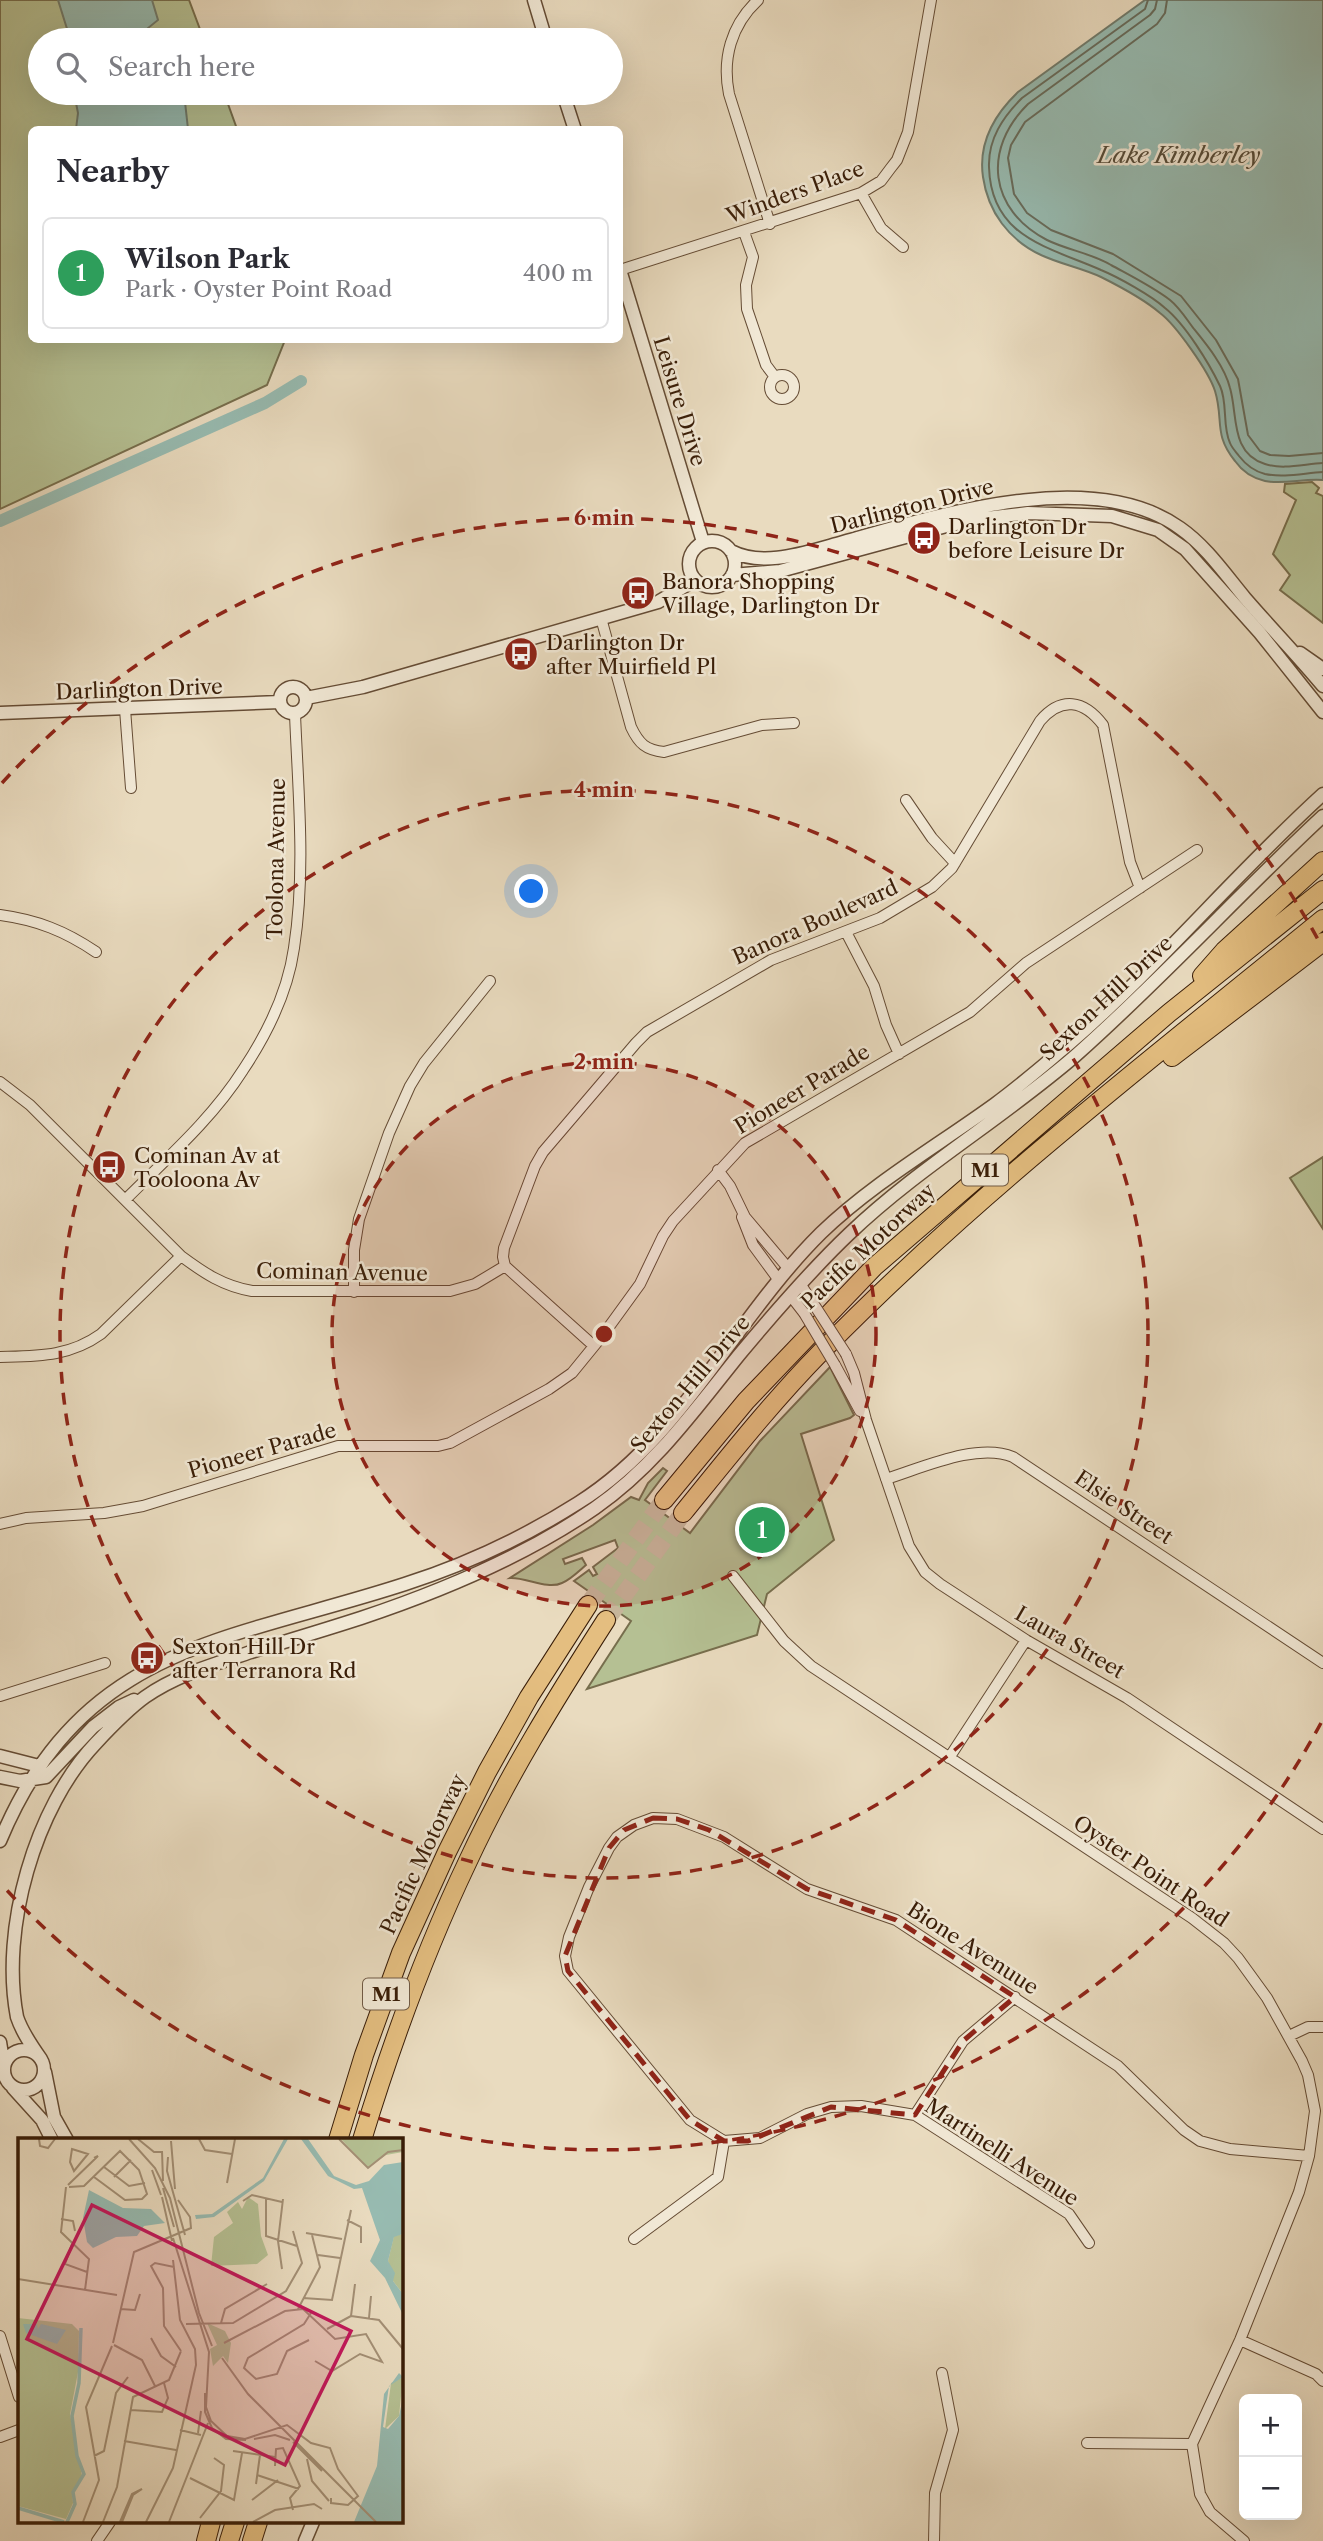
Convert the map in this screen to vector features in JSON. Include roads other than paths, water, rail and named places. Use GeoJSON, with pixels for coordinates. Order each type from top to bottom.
{"type":"FeatureCollection","features":[{"type":"Feature","properties":{"kind":"highway"},"geometry":{"type":"LineString","coordinates":[[1170,1013],[1224,951],[1323,861]]}},
{"type":"Feature","properties":{"kind":"highway","name":"Pacific Motorway"},"geometry":{"type":"LineString","coordinates":[[664,1500],[746,1401],[874,1267],[1170,1013],[1323,890]]}},
{"type":"Feature","properties":{"kind":"highway","name":"Pacific Motorway"},"geometry":{"type":"LineString","coordinates":[[683,1513],[763,1416],[863,1310],[924,1252],[1085,1114],[1323,919]]}},
{"type":"Feature","properties":{"kind":"highway"},"geometry":{"type":"LineString","coordinates":[[1085,1114],[1113,1103],[1323,942]]}},
{"type":"Feature","properties":{"kind":"highway","name":"Pacific Motorway"},"geometry":{"type":"LineString","coordinates":[[339,2138],[364,2055],[401,1953],[447,1852],[529,1697],[589,1605]]}},
{"type":"Feature","properties":{"kind":"highway","name":"Pacific Motorway"},"geometry":{"type":"LineString","coordinates":[[363,2138],[386,2060],[417,1978],[468,1861],[551,1707],[606,1620]]}},
{"type":"Feature","properties":{"kind":"highway"},"geometry":{"type":"LineString","coordinates":[[204,2541],[209,2524]]}},
{"type":"Feature","properties":{"kind":"highway"},"geometry":{"type":"LineString","coordinates":[[229,2541],[233,2524]]}},
{"type":"Feature","properties":{"kind":"highway"},"geometry":{"type":"LineString","coordinates":[[252,2541],[257,2524]]}},
{"type":"Feature","properties":{"kind":"street"},"geometry":{"type":"LineString","coordinates":[[534,0],[543,28]]}},
{"type":"Feature","properties":{"kind":"street"},"geometry":{"type":"LineString","coordinates":[[758,0],[745,14],[732,38],[726,62],[726,78],[770,223]]}},
{"type":"Feature","properties":{"kind":"street","name":"Winders Place"},"geometry":{"type":"LineString","coordinates":[[623,269],[861,192],[881,180],[897,160],[908,132],[931,0]]}},
{"type":"Feature","properties":{"kind":"street"},"geometry":{"type":"LineString","coordinates":[[567,105],[574,126]]}},
{"type":"Feature","properties":{"kind":"street"},"geometry":{"type":"LineString","coordinates":[[861,192],[881,228],[903,247]]}},
{"type":"Feature","properties":{"kind":"street"},"geometry":{"type":"LineString","coordinates":[[744,232],[753,257],[746,285],[747,309],[766,365],[775,377]]}},
{"type":"Feature","properties":{"kind":"street","name":"Leisure Drive"},"geometry":{"type":"LineString","coordinates":[[623,280],[703,542]]}},
{"type":"Feature","properties":{"kind":"street","name":"Darlington Drive"},"geometry":{"type":"LineString","coordinates":[[731,551],[757,558],[778,557],[813,550],[957,510],[1009,502],[1083,499],[1122,503],[1161,516],[1193,538],[1323,686]]}},
{"type":"Feature","properties":{"kind":"street","name":"Darlington Drive"},"geometry":{"type":"LineString","coordinates":[[732,575],[780,571],[950,524],[986,518],[1028,513],[1070,513],[1122,518],[1158,530],[1185,549],[1260,633],[1323,712]]}},
{"type":"Feature","properties":{"kind":"street"},"geometry":{"type":"LineString","coordinates":[[703,542],[721,543],[731,551],[735,563],[732,575],[718,587],[706,587],[690,574],[689,559],[703,542]]}},
{"type":"Feature","properties":{"kind":"street"},"geometry":{"type":"LineString","coordinates":[[306,698],[363,687],[658,602],[695,580]]}},
{"type":"Feature","properties":{"kind":"street"},"geometry":{"type":"LineString","coordinates":[[601,618],[631,727],[638,740],[649,750],[664,752],[769,723],[794,723]]}},
{"type":"Feature","properties":{"kind":"street"},"geometry":{"type":"LineString","coordinates":[[1290,647],[1312,659],[1323,669]]}},
{"type":"Feature","properties":{"kind":"street"},"geometry":{"type":"LineString","coordinates":[[291,687],[299,688],[306,698],[302,710],[295,714],[283,710],[280,702],[281,694],[291,687]]}},
{"type":"Feature","properties":{"kind":"street","name":"Darlington Drive"},"geometry":{"type":"LineString","coordinates":[[0,713],[280,702]]}},
{"type":"Feature","properties":{"kind":"street","name":"Banora Boulevard"},"geometry":{"type":"LineString","coordinates":[[505,1266],[504,1248],[535,1166],[543,1152],[636,1043],[659,1025],[754,968],[874,922],[944,878],[1040,721],[1046,713],[1060,705],[1079,704],[1093,713],[1102,724],[1108,743],[1130,862],[1140,888]]}},
{"type":"Feature","properties":{"kind":"street"},"geometry":{"type":"LineString","coordinates":[[125,709],[131,788]]}},
{"type":"Feature","properties":{"kind":"street","name":"Toolona Avenue"},"geometry":{"type":"LineString","coordinates":[[125,1200],[203,1122],[242,1072],[261,1041],[280,999],[294,950],[298,911],[299,832],[295,714]]}},
{"type":"Feature","properties":{"kind":"street","name":"Sexton Hill Drive"},"geometry":{"type":"LineString","coordinates":[[0,1841],[89,1710],[125,1681],[158,1663],[220,1639],[427,1576],[510,1539],[578,1504],[626,1467],[664,1428],[778,1279],[846,1211],[997,1102],[1095,1021],[1242,871],[1323,794]]}},
{"type":"Feature","properties":{"kind":"street"},"geometry":{"type":"LineString","coordinates":[[906,800],[926,831],[955,863]]}},
{"type":"Feature","properties":{"kind":"street","name":"Sexton Hill Drive"},"geometry":{"type":"LineString","coordinates":[[66,2138],[54,2117],[43,2064],[19,2023],[13,2004],[8,1964],[11,1923],[17,1887],[26,1857],[46,1815],[64,1783],[83,1758],[124,1714],[147,1695],[204,1668],[361,1618],[438,1590],[504,1560],[571,1524],[607,1499],[657,1457],[790,1295],[845,1237],[891,1196],[1034,1090],[1102,1032],[1323,816]]}},
{"type":"Feature","properties":{"kind":"street","name":"Pioneer Parade"},"geometry":{"type":"LineString","coordinates":[[0,1524],[26,1518],[104,1513],[143,1506],[338,1446],[438,1446],[450,1443],[563,1380],[594,1346],[640,1284],[673,1221],[745,1143],[970,1012],[1026,963],[1197,850]]}},
{"type":"Feature","properties":{"kind":"street"},"geometry":{"type":"LineString","coordinates":[[0,915],[30,919],[74,938],[96,952]]}},
{"type":"Feature","properties":{"kind":"street"},"geometry":{"type":"LineString","coordinates":[[846,932],[874,986],[886,1025],[899,1054]]}},
{"type":"Feature","properties":{"kind":"street"},"geometry":{"type":"LineString","coordinates":[[354,1292],[354,1251],[359,1219],[389,1133],[410,1086],[424,1063],[490,981]]}},
{"type":"Feature","properties":{"kind":"street","name":"Cominan Avenue"},"geometry":{"type":"LineString","coordinates":[[0,1082],[30,1105],[181,1256],[206,1275],[232,1288],[252,1291],[450,1292],[475,1284],[505,1266]]}},
{"type":"Feature","properties":{"kind":"street"},"geometry":{"type":"LineString","coordinates":[[718,1170],[739,1205],[753,1245],[790,1295]]}},
{"type":"Feature","properties":{"kind":"street"},"geometry":{"type":"LineString","coordinates":[[739,1205],[754,1228],[800,1284]]}},
{"type":"Feature","properties":{"kind":"street"},"geometry":{"type":"LineString","coordinates":[[0,1357],[55,1355],[89,1343],[181,1256]]}},
{"type":"Feature","properties":{"kind":"street"},"geometry":{"type":"LineString","coordinates":[[505,1266],[594,1346]]}},
{"type":"Feature","properties":{"kind":"street","name":"Laura Street"},"geometry":{"type":"LineString","coordinates":[[800,1284],[846,1354],[854,1373],[869,1430],[909,1546],[918,1564],[940,1584],[1026,1640],[1120,1693],[1323,1829]]}},
{"type":"Feature","properties":{"kind":"street","name":"Laura Street"},"geometry":{"type":"LineString","coordinates":[[790,1295],[835,1365],[869,1430]]}},
{"type":"Feature","properties":{"kind":"street","name":"Elsie Street"},"geometry":{"type":"LineString","coordinates":[[886,1479],[976,1453],[996,1451],[1013,1457],[1323,1662]]}},
{"type":"Feature","properties":{"kind":"street","name":"Oyster Point Road"},"geometry":{"type":"LineString","coordinates":[[733,1576],[784,1642],[811,1666],[1210,1932],[1238,1958],[1289,2036],[1308,2075],[1314,2102],[1309,2156],[1299,2192],[1240,2340],[1192,2444]]}},
{"type":"Feature","properties":{"kind":"street"},"geometry":{"type":"LineString","coordinates":[[948,1758],[1026,1640]]}},
{"type":"Feature","properties":{"kind":"street"},"geometry":{"type":"LineString","coordinates":[[0,1696],[105,1663]]}},
{"type":"Feature","properties":{"kind":"street"},"geometry":{"type":"LineString","coordinates":[[0,1777],[39,1782],[53,1772],[85,1735],[112,1711],[147,1695]]}},
{"type":"Feature","properties":{"kind":"street"},"geometry":{"type":"LineString","coordinates":[[0,1756],[39,1782],[46,1815]]}},
{"type":"Feature","properties":{"kind":"street","name":"Bione Avenuue"},"geometry":{"type":"LineString","coordinates":[[724,2141],[690,2120],[569,1971],[565,1956],[569,1937],[589,1887],[609,1848],[617,1837],[634,1825],[653,1818],[690,1823],[724,1837],[807,1889],[896,1920],[1118,2066],[1184,2130],[1200,2141],[1230,2149],[1309,2156]]}},
{"type":"Feature","properties":{"kind":"street"},"geometry":{"type":"LineString","coordinates":[[915,2115],[963,2041],[1015,1997]]}},
{"type":"Feature","properties":{"kind":"street"},"geometry":{"type":"LineString","coordinates":[[1289,2036],[1308,2027],[1323,2027]]}},
{"type":"Feature","properties":{"kind":"street"},"geometry":{"type":"LineString","coordinates":[[0,2042],[7,2077],[42,2120],[51,2138]]}},
{"type":"Feature","properties":{"kind":"street"},"geometry":{"type":"LineString","coordinates":[[19,2051],[31,2051],[43,2064],[41,2081],[29,2090],[19,2090],[7,2077],[7,2060],[19,2051]]}},
{"type":"Feature","properties":{"kind":"street","name":"Martinelli Avenue"},"geometry":{"type":"LineString","coordinates":[[724,2141],[760,2138],[807,2114],[831,2107],[861,2106],[915,2115],[1069,2214],[1089,2243]]}},
{"type":"Feature","properties":{"kind":"street"},"geometry":{"type":"LineString","coordinates":[[635,2239],[718,2177],[724,2141]]}},
{"type":"Feature","properties":{"kind":"street"},"geometry":{"type":"LineString","coordinates":[[0,2336],[18,2395]]}},
{"type":"Feature","properties":{"kind":"street"},"geometry":{"type":"LineString","coordinates":[[1240,2340],[1316,2374],[1323,2381]]}},
{"type":"Feature","properties":{"kind":"street"},"geometry":{"type":"LineString","coordinates":[[934,2541],[935,2493],[953,2430],[942,2373]]}},
{"type":"Feature","properties":{"kind":"street"},"geometry":{"type":"LineString","coordinates":[[0,2437],[18,2430]]}},
{"type":"Feature","properties":{"kind":"street"},"geometry":{"type":"LineString","coordinates":[[1087,2444],[1192,2444],[1200,2494],[1210,2512],[1244,2541]]}},
{"type":"Feature","properties":{"kind":"street"},"geometry":{"type":"LineString","coordinates":[[97,2541],[109,2524]]}},
{"type":"Feature","properties":{"kind":"street"},"geometry":{"type":"LineString","coordinates":[[305,2541],[312,2524]]}},
{"type":"Feature","properties":{"kind":"water"},"geometry":{"type":"Polygon","coordinates":[[[58,0],[152,0],[158,20],[148,28],[67,28],[58,0]]]}},
{"type":"Feature","properties":{"kind":"water","name":"Lake Kimberley"},"geometry":{"type":"Polygon","coordinates":[[[1145,0],[1323,0],[1323,480],[1272,482],[1256,478],[1244,471],[1228,451],[1221,435],[1218,401],[1212,383],[1191,349],[1167,319],[1132,293],[1030,249],[1002,224],[990,202],[983,177],[983,153],[990,130],[1002,110],[1018,92],[1145,0]]]}},
{"type":"Feature","properties":{"kind":"water"},"geometry":{"type":"Polygon","coordinates":[[[76,105],[185,105],[188,126],[76,126],[76,105]]]}},
{"type":"Feature","properties":{"kind":"waterway"},"geometry":{"type":"LineString","coordinates":[[0,521],[265,403],[301,381]]}},
{"type":"Feature","properties":{"kind":"tunnel"},"geometry":{"type":"LineString","coordinates":[[588,1605],[664,1500]]}},
{"type":"Feature","properties":{"kind":"tunnel"},"geometry":{"type":"LineString","coordinates":[[606,1620],[683,1513]]}},
{"type":"Feature","properties":{"kind":"place","name":"Darlington Dr before Leisure Dr"},"geometry":{"type":"Point","coordinates":[924,538]}},
{"type":"Feature","properties":{"kind":"place","name":"Banora Shopping Village, Darlington Dr"},"geometry":{"type":"Point","coordinates":[638,593]}},
{"type":"Feature","properties":{"kind":"place","name":"Darlington Dr after Muirfield Pl"},"geometry":{"type":"Point","coordinates":[521,654]}},
{"type":"Feature","properties":{"kind":"place","name":"Cominan Av at Tooloona Av"},"geometry":{"type":"Point","coordinates":[109,1167]}},
{"type":"Feature","properties":{"kind":"place","name":"Wilson Park"},"geometry":{"type":"Point","coordinates":[762,1530]}},
{"type":"Feature","properties":{"kind":"place","name":"Sexton Hill Dr after Terranora Rd"},"geometry":{"type":"Point","coordinates":[147,1658]}}]}
